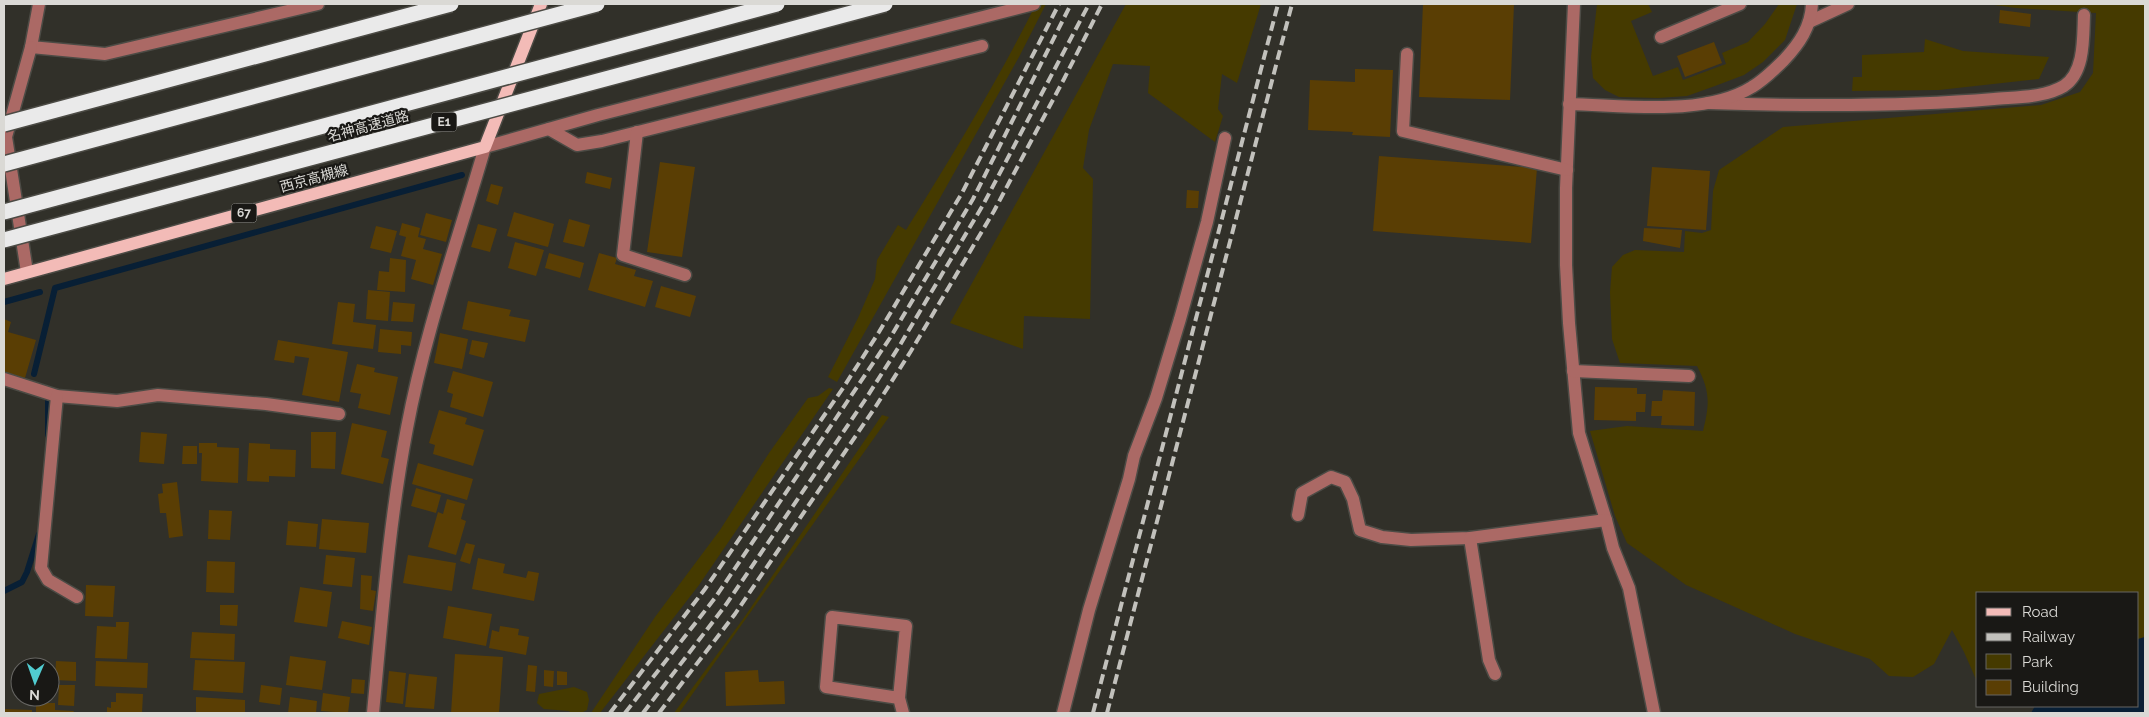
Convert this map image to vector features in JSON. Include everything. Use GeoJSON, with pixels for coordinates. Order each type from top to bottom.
{"type":"FeatureCollection","features":[{"type":"Feature","properties":{"kind":"highway"},"geometry":{"type":"LineString","coordinates":[[4,124],[451,4]]}},
{"type":"Feature","properties":{"kind":"highway"},"geometry":{"type":"LineString","coordinates":[[4,164],[597,4]]}},
{"type":"Feature","properties":{"kind":"highway","name":"名神高速道路"},"geometry":{"type":"LineString","coordinates":[[4,212],[776,4]]}},
{"type":"Feature","properties":{"kind":"highway","name":"名神高速道路"},"geometry":{"type":"LineString","coordinates":[[4,240],[885,4]]}},
{"type":"Feature","properties":{"kind":"highway"},"geometry":{"type":"LineString","coordinates":[[4,115],[66,108]]}},
{"type":"Feature","properties":{"kind":"main road"},"geometry":{"type":"LineString","coordinates":[[484,147],[541,4]]}},
{"type":"Feature","properties":{"kind":"main road","name":"西京高槻線"},"geometry":{"type":"LineString","coordinates":[[4,279],[484,147]]}},
{"type":"Feature","properties":{"kind":"street"},"geometry":{"type":"LineString","coordinates":[[26,272],[6,137],[31,47],[39,4]]}},
{"type":"Feature","properties":{"kind":"street"},"geometry":{"type":"LineString","coordinates":[[31,47],[105,54],[318,4]]}},
{"type":"Feature","properties":{"kind":"street"},"geometry":{"type":"LineString","coordinates":[[373,713],[393,511],[407,426],[431,326],[484,147],[598,115],[1034,4]]}},
{"type":"Feature","properties":{"kind":"street"},"geometry":{"type":"LineString","coordinates":[[1574,4],[1569,104],[1566,265],[1579,433],[1606,520],[1612,548],[1629,588],[1654,713]]}},
{"type":"Feature","properties":{"kind":"street"},"geometry":{"type":"LineString","coordinates":[[1661,37],[1740,4]]}},
{"type":"Feature","properties":{"kind":"street"},"geometry":{"type":"LineString","coordinates":[[1569,104],[1686,107],[1708,103],[1752,87],[1797,46],[1809,22],[1812,4]]}},
{"type":"Feature","properties":{"kind":"street"},"geometry":{"type":"LineString","coordinates":[[1809,22],[1848,4]]}},
{"type":"Feature","properties":{"kind":"street"},"geometry":{"type":"LineString","coordinates":[[1708,103],[1938,104],[2048,93],[2065,85],[2077,71],[2082,50],[2084,15]]}},
{"type":"Feature","properties":{"kind":"street"},"geometry":{"type":"LineString","coordinates":[[549,129],[576,145],[602,141],[982,46]]}},
{"type":"Feature","properties":{"kind":"street"},"geometry":{"type":"LineString","coordinates":[[1407,54],[1403,131],[1567,170]]}},
{"type":"Feature","properties":{"kind":"street"},"geometry":{"type":"LineString","coordinates":[[637,132],[623,255],[685,275]]}},
{"type":"Feature","properties":{"kind":"street"},"geometry":{"type":"LineString","coordinates":[[1064,713],[1089,610],[1129,479],[1134,456],[1156,398],[1180,319],[1207,222],[1225,138]]}},
{"type":"Feature","properties":{"kind":"street"},"geometry":{"type":"LineString","coordinates":[[1573,371],[1689,376]]}},
{"type":"Feature","properties":{"kind":"street"},"geometry":{"type":"LineString","coordinates":[[4,379],[57,396],[117,401],[158,395],[266,404],[339,414]]}},
{"type":"Feature","properties":{"kind":"street"},"geometry":{"type":"LineString","coordinates":[[57,396],[41,568],[48,580],[77,597]]}},
{"type":"Feature","properties":{"kind":"street"},"geometry":{"type":"LineString","coordinates":[[1298,514],[1302,493],[1331,477],[1345,482],[1353,499],[1360,530],[1382,537],[1411,540],[1470,538],[1606,520]]}},
{"type":"Feature","properties":{"kind":"street"},"geometry":{"type":"LineString","coordinates":[[1470,538],[1489,660],[1495,674]]}},
{"type":"Feature","properties":{"kind":"street"},"geometry":{"type":"LineString","coordinates":[[899,698],[826,687],[832,617],[906,626],[899,698],[903,713]]}},
{"type":"Feature","properties":{"kind":"green space"},"geometry":{"type":"Polygon","coordinates":[[[1036,4],[1046,4],[1019,57],[837,382],[828,377],[858,318],[875,279],[877,260],[898,225],[906,230],[974,118],[1036,4]]]}},
{"type":"Feature","properties":{"kind":"green space"},"geometry":{"type":"Polygon","coordinates":[[[1126,4],[1261,4],[1237,83],[1222,74],[1218,109],[1223,116],[1215,142],[1148,93],[1150,66],[1113,64],[1089,130],[1083,168],[1093,179],[1090,319],[1024,316],[1023,349],[950,323],[1126,4]]]}},
{"type":"Feature","properties":{"kind":"green space"},"geometry":{"type":"Polygon","coordinates":[[[1597,4],[1648,4],[1652,12],[1631,21],[1653,76],[1678,67],[1683,80],[1726,64],[1722,53],[1748,42],[1765,24],[1779,4],[1797,4],[1785,40],[1763,62],[1744,75],[1687,96],[1658,98],[1619,97],[1605,90],[1593,78],[1591,57],[1597,4]]]}},
{"type":"Feature","properties":{"kind":"green space"},"geometry":{"type":"Polygon","coordinates":[[[1987,4],[2145,4],[2145,637],[2139,639],[2139,592],[1976,592],[1976,679],[1952,630],[1934,664],[1913,677],[1889,676],[1870,659],[1795,634],[1686,585],[1627,543],[1615,516],[1590,431],[1627,426],[1703,431],[1708,397],[1697,366],[1620,363],[1612,339],[1610,292],[1612,267],[1623,255],[1635,250],[1684,252],[1685,231],[1702,233],[1711,230],[1713,191],[1719,170],[1783,127],[2041,105],[2080,92],[2093,73],[2096,13],[2016,8],[1987,4]]]}},
{"type":"Feature","properties":{"kind":"green space"},"geometry":{"type":"Polygon","coordinates":[[[1925,39],[1963,51],[2049,57],[2039,79],[1939,90],[1852,91],[1853,77],[1862,77],[1862,55],[1924,52],[1925,39]]]}},
{"type":"Feature","properties":{"kind":"green space"},"geometry":{"type":"Polygon","coordinates":[[[829,388],[833,389],[699,585],[600,713],[591,713],[655,617],[720,530],[769,453],[808,398],[818,396],[829,388]]]}},
{"type":"Feature","properties":{"kind":"green space"},"geometry":{"type":"Polygon","coordinates":[[[882,415],[889,417],[679,713],[674,713],[743,619],[882,415]]]}},
{"type":"Feature","properties":{"kind":"green space"},"geometry":{"type":"Polygon","coordinates":[[[574,687],[587,692],[589,700],[587,710],[581,713],[544,709],[537,703],[539,694],[574,687]]]}},
{"type":"Feature","properties":{"kind":"water"},"geometry":{"type":"Polygon","coordinates":[[[2145,637],[2145,713],[2031,713],[2034,707],[2139,707],[2139,639],[2145,637]]]}},
{"type":"Feature","properties":{"kind":"building"},"geometry":{"type":"Polygon","coordinates":[[[1423,4],[1514,4],[1510,100],[1419,97],[1423,4]]]}},
{"type":"Feature","properties":{"kind":"building"},"geometry":{"type":"Polygon","coordinates":[[[2000,10],[2031,14],[2030,27],[1999,23],[2000,10]]]}},
{"type":"Feature","properties":{"kind":"building"},"geometry":{"type":"Polygon","coordinates":[[[1714,42],[1722,63],[1685,77],[1677,56],[1714,42]]]}},
{"type":"Feature","properties":{"kind":"building"},"geometry":{"type":"Polygon","coordinates":[[[1355,69],[1393,70],[1390,137],[1352,135],[1353,132],[1308,130],[1310,80],[1355,82],[1355,69]]]}},
{"type":"Feature","properties":{"kind":"building"},"geometry":{"type":"Polygon","coordinates":[[[1379,156],[1537,168],[1531,243],[1373,231],[1379,156]]]}},
{"type":"Feature","properties":{"kind":"building"},"geometry":{"type":"Polygon","coordinates":[[[660,162],[695,167],[682,257],[647,252],[660,162]]]}},
{"type":"Feature","properties":{"kind":"building"},"geometry":{"type":"Polygon","coordinates":[[[1652,167],[1710,171],[1706,230],[1647,226],[1652,167]]]}},
{"type":"Feature","properties":{"kind":"building"},"geometry":{"type":"Polygon","coordinates":[[[587,172],[612,178],[610,189],[585,183],[587,172]]]}},
{"type":"Feature","properties":{"kind":"building"},"geometry":{"type":"Polygon","coordinates":[[[491,184],[503,187],[498,205],[486,201],[491,184]]]}},
{"type":"Feature","properties":{"kind":"building"},"geometry":{"type":"Polygon","coordinates":[[[1187,190],[1199,191],[1198,208],[1186,208],[1187,190]]]}},
{"type":"Feature","properties":{"kind":"building"},"geometry":{"type":"Polygon","coordinates":[[[514,212],[554,224],[548,247],[507,236],[514,212]]]}},
{"type":"Feature","properties":{"kind":"building"},"geometry":{"type":"Polygon","coordinates":[[[426,213],[452,220],[446,242],[420,235],[426,213]]]}},
{"type":"Feature","properties":{"kind":"building"},"geometry":{"type":"Polygon","coordinates":[[[569,219],[590,225],[584,247],[563,242],[569,219]]]}},
{"type":"Feature","properties":{"kind":"building"},"geometry":{"type":"Polygon","coordinates":[[[402,223],[420,228],[418,237],[426,239],[423,249],[442,254],[433,285],[411,279],[416,260],[401,256],[406,237],[399,235],[402,223]]]}},
{"type":"Feature","properties":{"kind":"building"},"geometry":{"type":"Polygon","coordinates":[[[478,224],[497,229],[490,252],[471,247],[478,224]]]}},
{"type":"Feature","properties":{"kind":"building"},"geometry":{"type":"Polygon","coordinates":[[[376,226],[397,231],[391,253],[370,248],[376,226]]]}},
{"type":"Feature","properties":{"kind":"building"},"geometry":{"type":"Polygon","coordinates":[[[1644,228],[1682,230],[1680,248],[1643,241],[1644,228]]]}},
{"type":"Feature","properties":{"kind":"building"},"geometry":{"type":"Polygon","coordinates":[[[515,242],[544,250],[536,276],[508,268],[515,242]]]}},
{"type":"Feature","properties":{"kind":"building"},"geometry":{"type":"Polygon","coordinates":[[[549,253],[584,263],[580,278],[545,268],[549,253]]]}},
{"type":"Feature","properties":{"kind":"building"},"geometry":{"type":"Polygon","coordinates":[[[599,253],[617,258],[615,264],[636,270],[634,276],[653,281],[645,307],[588,290],[599,253]]]}},
{"type":"Feature","properties":{"kind":"building"},"geometry":{"type":"Polygon","coordinates":[[[390,258],[406,260],[405,292],[377,290],[379,271],[389,272],[390,258]]]}},
{"type":"Feature","properties":{"kind":"building"},"geometry":{"type":"Polygon","coordinates":[[[661,286],[696,296],[690,317],[655,307],[661,286]]]}},
{"type":"Feature","properties":{"kind":"building"},"geometry":{"type":"Polygon","coordinates":[[[368,290],[390,292],[388,321],[366,319],[368,290]]]}},
{"type":"Feature","properties":{"kind":"building"},"geometry":{"type":"Polygon","coordinates":[[[468,301],[511,310],[509,316],[530,320],[525,342],[462,329],[468,301]]]}},
{"type":"Feature","properties":{"kind":"building"},"geometry":{"type":"Polygon","coordinates":[[[338,302],[355,304],[353,322],[376,325],[373,349],[332,344],[338,302]]]}},
{"type":"Feature","properties":{"kind":"building"},"geometry":{"type":"Polygon","coordinates":[[[393,302],[415,304],[413,322],[391,321],[393,302]]]}},
{"type":"Feature","properties":{"kind":"building"},"geometry":{"type":"Polygon","coordinates":[[[4,319],[11,322],[8,332],[36,340],[25,378],[4,372],[4,319]]]}},
{"type":"Feature","properties":{"kind":"building"},"geometry":{"type":"Polygon","coordinates":[[[380,329],[412,332],[411,346],[401,345],[401,354],[378,352],[380,329]]]}},
{"type":"Feature","properties":{"kind":"building"},"geometry":{"type":"Polygon","coordinates":[[[440,333],[468,339],[462,369],[434,363],[440,333]]]}},
{"type":"Feature","properties":{"kind":"building"},"geometry":{"type":"Polygon","coordinates":[[[278,340],[348,352],[339,402],[302,395],[309,358],[295,356],[294,363],[274,360],[278,340]]]}},
{"type":"Feature","properties":{"kind":"building"},"geometry":{"type":"Polygon","coordinates":[[[472,340],[488,343],[484,358],[469,354],[472,340]]]}},
{"type":"Feature","properties":{"kind":"building"},"geometry":{"type":"Polygon","coordinates":[[[357,364],[375,368],[374,372],[398,377],[390,415],[358,408],[361,394],[350,392],[357,364]]]}},
{"type":"Feature","properties":{"kind":"building"},"geometry":{"type":"Polygon","coordinates":[[[453,371],[493,382],[483,417],[450,407],[453,394],[447,392],[453,371]]]}},
{"type":"Feature","properties":{"kind":"building"},"geometry":{"type":"Polygon","coordinates":[[[1595,387],[1637,388],[1637,394],[1646,394],[1645,412],[1636,412],[1636,421],[1594,420],[1595,387]]]}},
{"type":"Feature","properties":{"kind":"building"},"geometry":{"type":"Polygon","coordinates":[[[1663,390],[1695,392],[1694,426],[1661,425],[1662,416],[1651,416],[1652,401],[1662,401],[1663,390]]]}},
{"type":"Feature","properties":{"kind":"building"},"geometry":{"type":"Polygon","coordinates":[[[439,410],[467,418],[465,424],[484,430],[473,466],[433,454],[435,445],[429,443],[439,410]]]}},
{"type":"Feature","properties":{"kind":"building"},"geometry":{"type":"Polygon","coordinates":[[[352,423],[387,431],[381,457],[389,459],[383,484],[341,474],[352,423]]]}},
{"type":"Feature","properties":{"kind":"building"},"geometry":{"type":"Polygon","coordinates":[[[141,432],[167,434],[164,464],[139,462],[141,432]]]}},
{"type":"Feature","properties":{"kind":"building"},"geometry":{"type":"Polygon","coordinates":[[[311,432],[336,432],[335,469],[311,468],[311,432]]]}},
{"type":"Feature","properties":{"kind":"building"},"geometry":{"type":"Polygon","coordinates":[[[199,443],[217,443],[217,447],[239,448],[238,483],[201,481],[202,453],[199,453],[199,443]]]}},
{"type":"Feature","properties":{"kind":"building"},"geometry":{"type":"Polygon","coordinates":[[[249,443],[270,444],[270,449],[296,450],[295,477],[269,476],[269,482],[247,481],[249,443]]]}},
{"type":"Feature","properties":{"kind":"building"},"geometry":{"type":"Polygon","coordinates":[[[183,446],[197,446],[197,464],[182,464],[183,446]]]}},
{"type":"Feature","properties":{"kind":"building"},"geometry":{"type":"Polygon","coordinates":[[[418,463],[473,479],[467,500],[412,484],[418,463]]]}},
{"type":"Feature","properties":{"kind":"building"},"geometry":{"type":"Polygon","coordinates":[[[177,482],[183,536],[169,538],[166,513],[160,513],[158,494],[163,493],[162,484],[177,482]]]}},
{"type":"Feature","properties":{"kind":"building"},"geometry":{"type":"Polygon","coordinates":[[[416,488],[441,495],[436,513],[411,506],[416,488]]]}},
{"type":"Feature","properties":{"kind":"building"},"geometry":{"type":"Polygon","coordinates":[[[447,499],[465,504],[461,519],[466,521],[456,555],[428,547],[438,512],[443,514],[447,499]]]}},
{"type":"Feature","properties":{"kind":"building"},"geometry":{"type":"Polygon","coordinates":[[[209,510],[232,511],[230,540],[208,539],[209,510]]]}},
{"type":"Feature","properties":{"kind":"building"},"geometry":{"type":"Polygon","coordinates":[[[322,519],[369,523],[366,553],[319,549],[322,519]]]}},
{"type":"Feature","properties":{"kind":"building"},"geometry":{"type":"Polygon","coordinates":[[[288,521],[318,524],[316,547],[286,545],[288,521]]]}},
{"type":"Feature","properties":{"kind":"building"},"geometry":{"type":"Polygon","coordinates":[[[466,543],[475,545],[470,564],[460,561],[466,543]]]}},
{"type":"Feature","properties":{"kind":"building"},"geometry":{"type":"Polygon","coordinates":[[[326,555],[355,558],[352,587],[323,584],[326,555]]]}},
{"type":"Feature","properties":{"kind":"building"},"geometry":{"type":"Polygon","coordinates":[[[408,555],[456,563],[452,591],[403,583],[408,555]]]}},
{"type":"Feature","properties":{"kind":"building"},"geometry":{"type":"Polygon","coordinates":[[[478,558],[505,564],[503,573],[526,578],[528,571],[539,573],[534,601],[472,589],[478,558]]]}},
{"type":"Feature","properties":{"kind":"building"},"geometry":{"type":"Polygon","coordinates":[[[207,561],[235,562],[234,593],[206,592],[207,561]]]}},
{"type":"Feature","properties":{"kind":"building"},"geometry":{"type":"Polygon","coordinates":[[[361,575],[372,576],[371,590],[376,591],[373,611],[360,609],[361,575]]]}},
{"type":"Feature","properties":{"kind":"building"},"geometry":{"type":"Polygon","coordinates":[[[86,585],[115,586],[113,617],[85,616],[86,585]]]}},
{"type":"Feature","properties":{"kind":"building"},"geometry":{"type":"Polygon","coordinates":[[[300,587],[332,592],[327,627],[294,622],[300,587]]]}},
{"type":"Feature","properties":{"kind":"building"},"geometry":{"type":"Polygon","coordinates":[[[220,605],[238,605],[237,626],[220,625],[220,605]]]}},
{"type":"Feature","properties":{"kind":"building"},"geometry":{"type":"Polygon","coordinates":[[[448,606],[492,614],[486,646],[443,638],[448,606]]]}},
{"type":"Feature","properties":{"kind":"building"},"geometry":{"type":"Polygon","coordinates":[[[342,621],[372,627],[369,645],[338,638],[342,621]]]}},
{"type":"Feature","properties":{"kind":"building"},"geometry":{"type":"Polygon","coordinates":[[[116,622],[129,622],[127,659],[95,658],[97,626],[116,627],[116,622]]]}},
{"type":"Feature","properties":{"kind":"building"},"geometry":{"type":"Polygon","coordinates":[[[500,626],[519,629],[518,635],[529,637],[526,655],[489,648],[492,630],[499,632],[500,626]]]}},
{"type":"Feature","properties":{"kind":"building"},"geometry":{"type":"Polygon","coordinates":[[[192,632],[235,634],[234,660],[190,658],[192,632]]]}},
{"type":"Feature","properties":{"kind":"building"},"geometry":{"type":"Polygon","coordinates":[[[455,654],[503,657],[499,713],[451,713],[455,654]]]}},
{"type":"Feature","properties":{"kind":"building"},"geometry":{"type":"Polygon","coordinates":[[[290,656],[326,661],[322,690],[286,685],[290,656]]]}},
{"type":"Feature","properties":{"kind":"building"},"geometry":{"type":"Polygon","coordinates":[[[195,660],[245,662],[243,693],[193,690],[195,660]]]}},
{"type":"Feature","properties":{"kind":"building"},"geometry":{"type":"Polygon","coordinates":[[[60,661],[76,662],[76,681],[60,680],[60,661]]]}},
{"type":"Feature","properties":{"kind":"building"},"geometry":{"type":"Polygon","coordinates":[[[96,661],[148,663],[147,688],[95,686],[96,661]]]}},
{"type":"Feature","properties":{"kind":"building"},"geometry":{"type":"Polygon","coordinates":[[[528,665],[537,666],[535,692],[526,691],[528,665]]]}},
{"type":"Feature","properties":{"kind":"building"},"geometry":{"type":"Polygon","coordinates":[[[544,670],[554,671],[553,687],[544,686],[544,670]]]}},
{"type":"Feature","properties":{"kind":"building"},"geometry":{"type":"Polygon","coordinates":[[[758,670],[759,682],[784,681],[785,704],[726,706],[725,672],[758,670]]]}},
{"type":"Feature","properties":{"kind":"building"},"geometry":{"type":"Polygon","coordinates":[[[389,671],[406,673],[403,704],[386,702],[389,671]]]}},
{"type":"Feature","properties":{"kind":"building"},"geometry":{"type":"Polygon","coordinates":[[[557,671],[567,672],[567,685],[557,685],[557,671]]]}},
{"type":"Feature","properties":{"kind":"building"},"geometry":{"type":"Polygon","coordinates":[[[409,674],[437,677],[434,709],[405,707],[409,674]]]}},
{"type":"Feature","properties":{"kind":"building"},"geometry":{"type":"Polygon","coordinates":[[[352,679],[365,680],[364,694],[351,693],[352,679]]]}},
{"type":"Feature","properties":{"kind":"building"},"geometry":{"type":"Polygon","coordinates":[[[60,685],[75,685],[74,706],[60,705],[60,685]]]}},
{"type":"Feature","properties":{"kind":"building"},"geometry":{"type":"Polygon","coordinates":[[[261,685],[282,688],[280,705],[259,702],[261,685]]]}},
{"type":"Feature","properties":{"kind":"building"},"geometry":{"type":"Polygon","coordinates":[[[116,693],[143,694],[142,713],[107,713],[107,707],[111,708],[111,702],[116,702],[116,693]]]}},
{"type":"Feature","properties":{"kind":"building"},"geometry":{"type":"Polygon","coordinates":[[[323,693],[350,697],[348,713],[321,711],[323,693]]]}},
{"type":"Feature","properties":{"kind":"building"},"geometry":{"type":"Polygon","coordinates":[[[196,697],[245,700],[245,713],[196,713],[196,697]]]}},
{"type":"Feature","properties":{"kind":"building"},"geometry":{"type":"Polygon","coordinates":[[[290,697],[317,701],[316,713],[288,713],[290,697]]]}},
{"type":"Feature","properties":{"kind":"building"},"geometry":{"type":"Polygon","coordinates":[[[36,707],[55,707],[55,710],[74,711],[73,713],[36,713],[36,707]]]}},
{"type":"Feature","properties":{"kind":"building"},"geometry":{"type":"Polygon","coordinates":[[[4,709],[32,710],[32,713],[4,713],[4,709]]]}},
{"type":"Feature","properties":{"kind":"waterway"},"geometry":{"type":"LineString","coordinates":[[34,374],[55,288],[462,175]]}},
{"type":"Feature","properties":{"kind":"waterway"},"geometry":{"type":"LineString","coordinates":[[4,302],[40,292]]}},
{"type":"Feature","properties":{"kind":"waterway"},"geometry":{"type":"LineString","coordinates":[[48,401],[48,435]]}},
{"type":"Feature","properties":{"kind":"waterway"},"geometry":{"type":"LineString","coordinates":[[4,591],[22,582],[39,534]]}},
{"type":"Feature","properties":{"kind":"railway"},"geometry":{"type":"LineString","coordinates":[[610,713],[705,589],[843,388],[879,332],[962,193],[1059,4]]}},
{"type":"Feature","properties":{"kind":"railway"},"geometry":{"type":"LineString","coordinates":[[625,713],[715,598],[890,338],[973,199],[1071,4]]}},
{"type":"Feature","properties":{"kind":"railway"},"geometry":{"type":"LineString","coordinates":[[643,713],[725,606],[865,400],[900,345],[983,205],[1089,4]]}},
{"type":"Feature","properties":{"kind":"railway"},"geometry":{"type":"LineString","coordinates":[[659,713],[735,614],[876,406],[911,351],[994,211],[1102,4]]}},
{"type":"Feature","properties":{"kind":"railway"},"geometry":{"type":"LineString","coordinates":[[1093,713],[1278,4]]}},
{"type":"Feature","properties":{"kind":"railway"},"geometry":{"type":"LineString","coordinates":[[1107,713],[1292,4]]}}]}
